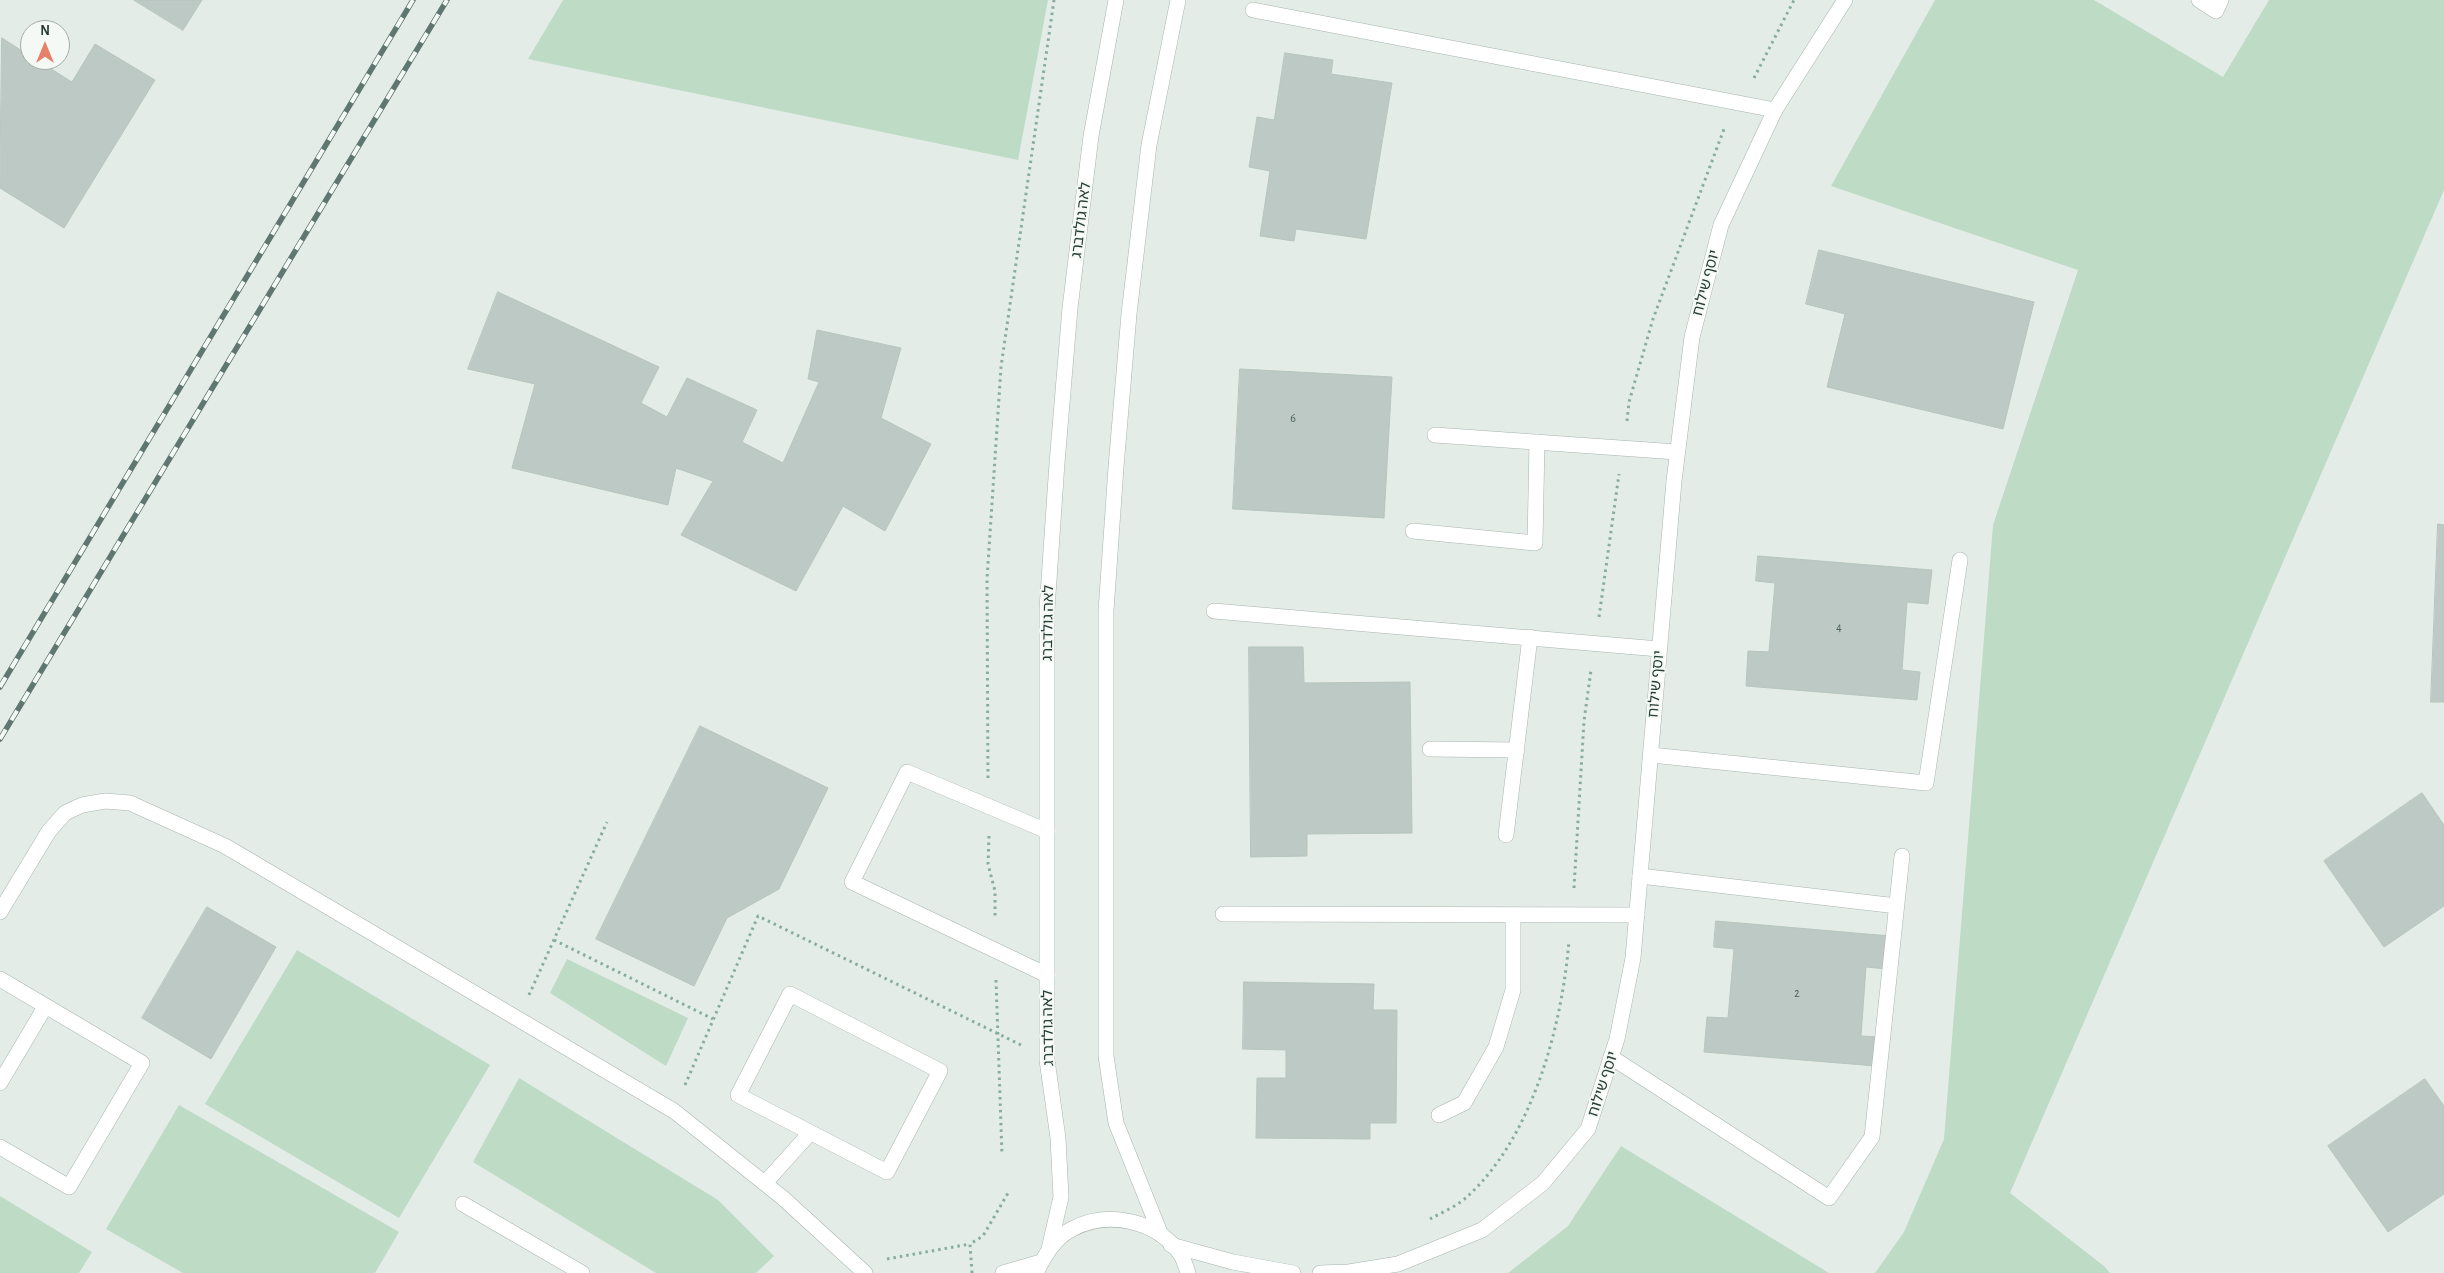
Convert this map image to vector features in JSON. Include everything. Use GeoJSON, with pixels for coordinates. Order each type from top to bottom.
{"type":"FeatureCollection","features":[{"type":"Feature","properties":{"kind":"street","name":"לאה גולדברג"},"geometry":{"type":"LineString","coordinates":[[1049,1249],[1061,1198],[1058,1138],[1047,1060],[1047,609],[1070,308],[1091,136],[1116,0]]}},
{"type":"Feature","properties":{"kind":"street"},"geometry":{"type":"LineString","coordinates":[[1178,0],[1149,145],[1132,296],[1116,467],[1106,611],[1106,1056],[1116,1123],[1166,1240],[1181,1256],[1188,1273]]}},
{"type":"Feature","properties":{"kind":"street","name":"יוסף שילוח"},"geometry":{"type":"LineString","coordinates":[[1320,1273],[1361,1271],[1400,1264],[1482,1230],[1543,1182],[1588,1129],[1617,1039],[1633,958],[1677,452],[1692,337],[1721,225],[1775,110],[1845,0]]}},
{"type":"Feature","properties":{"kind":"street"},"geometry":{"type":"LineString","coordinates":[[2199,0],[2216,10],[2221,0]]}},
{"type":"Feature","properties":{"kind":"street"},"geometry":{"type":"LineString","coordinates":[[1252,10],[1775,110]]}},
{"type":"Feature","properties":{"kind":"street"},"geometry":{"type":"LineString","coordinates":[[1435,435],[1677,452]]}},
{"type":"Feature","properties":{"kind":"street"},"geometry":{"type":"LineString","coordinates":[[1413,531],[1535,543],[1537,442]]}},
{"type":"Feature","properties":{"kind":"street"},"geometry":{"type":"LineString","coordinates":[[1650,755],[1926,783],[1960,560]]}},
{"type":"Feature","properties":{"kind":"street"},"geometry":{"type":"LineString","coordinates":[[1214,611],[1660,649]]}},
{"type":"Feature","properties":{"kind":"street"},"geometry":{"type":"LineString","coordinates":[[1506,835],[1530,637]]}},
{"type":"Feature","properties":{"kind":"street"},"geometry":{"type":"LineString","coordinates":[[1430,749],[1517,750]]}},
{"type":"Feature","properties":{"kind":"street"},"geometry":{"type":"LineString","coordinates":[[1047,831],[988,808],[907,772],[852,882],[1047,975]]}},
{"type":"Feature","properties":{"kind":"street"},"geometry":{"type":"LineString","coordinates":[[0,912],[49,831],[65,813],[82,805],[105,801],[130,803],[225,846],[674,1111],[765,1183],[862,1270]]}},
{"type":"Feature","properties":{"kind":"street"},"geometry":{"type":"LineString","coordinates":[[1611,1057],[1829,1198],[1872,1137],[1902,856]]}},
{"type":"Feature","properties":{"kind":"street"},"geometry":{"type":"LineString","coordinates":[[1640,876],[1897,906]]}},
{"type":"Feature","properties":{"kind":"street"},"geometry":{"type":"LineString","coordinates":[[1223,914],[1637,915]]}},
{"type":"Feature","properties":{"kind":"street"},"geometry":{"type":"LineString","coordinates":[[1439,1115],[1464,1103],[1496,1046],[1513,990],[1513,915]]}},
{"type":"Feature","properties":{"kind":"street"},"geometry":{"type":"LineString","coordinates":[[0,979],[142,1063],[68,1188],[0,1147]]}},
{"type":"Feature","properties":{"kind":"street"},"geometry":{"type":"LineString","coordinates":[[790,994],[940,1071],[887,1172],[810,1133],[738,1095],[790,994]]}},
{"type":"Feature","properties":{"kind":"street"},"geometry":{"type":"LineString","coordinates":[[0,1083],[45,1007]]}},
{"type":"Feature","properties":{"kind":"street"},"geometry":{"type":"LineString","coordinates":[[765,1183],[810,1133]]}},
{"type":"Feature","properties":{"kind":"street"},"geometry":{"type":"LineString","coordinates":[[463,1204],[582,1273]]}},
{"type":"Feature","properties":{"kind":"street"},"geometry":{"type":"LineString","coordinates":[[1003,1273],[1038,1268],[1049,1249],[1070,1230],[1096,1220],[1137,1222],[1166,1240],[1232,1262],[1293,1273]]}},
{"type":"Feature","properties":{"kind":"path"},"geometry":{"type":"LineString","coordinates":[[1002,1155],[995,891],[988,864],[987,579],[1001,367],[1054,0]]}},
{"type":"Feature","properties":{"kind":"path"},"geometry":{"type":"LineString","coordinates":[[519,1018],[607,822]]}},
{"type":"Feature","properties":{"kind":"path"},"geometry":{"type":"LineString","coordinates":[[554,940],[713,1019]]}},
{"type":"Feature","properties":{"kind":"path"},"geometry":{"type":"LineString","coordinates":[[862,1270],[882,1260],[970,1244],[983,1236],[1008,1193]]}},
{"type":"Feature","properties":{"kind":"path"},"geometry":{"type":"LineString","coordinates":[[970,1244],[972,1273]]}},
{"type":"Feature","properties":{"kind":"green space"},"geometry":{"type":"Polygon","coordinates":[[[563,0],[1048,0],[1018,160],[528,59],[563,0]]]}},
{"type":"Feature","properties":{"kind":"green space"},"geometry":{"type":"Polygon","coordinates":[[[1935,0],[2094,0],[2223,77],[2269,0],[2444,0],[2444,190],[2010,1193],[2104,1266],[2110,1273],[1875,1273],[1904,1232],[1944,1139],[1993,525],[2078,270],[1831,186],[1935,0]]]}},
{"type":"Feature","properties":{"kind":"green space"},"geometry":{"type":"Polygon","coordinates":[[[297,950],[490,1065],[399,1218],[205,1104],[297,950]]]}},
{"type":"Feature","properties":{"kind":"green space"},"geometry":{"type":"Polygon","coordinates":[[[567,959],[688,1018],[666,1066],[550,993],[567,959]]]}},
{"type":"Feature","properties":{"kind":"green space"},"geometry":{"type":"Polygon","coordinates":[[[519,1078],[718,1200],[774,1256],[756,1273],[656,1273],[473,1162],[519,1078]]]}},
{"type":"Feature","properties":{"kind":"green space"},"geometry":{"type":"Polygon","coordinates":[[[179,1105],[399,1232],[375,1273],[183,1273],[106,1229],[179,1105]]]}},
{"type":"Feature","properties":{"kind":"green space"},"geometry":{"type":"Polygon","coordinates":[[[1621,1146],[1829,1273],[1508,1273],[1568,1226],[1621,1146]]]}},
{"type":"Feature","properties":{"kind":"green space"},"geometry":{"type":"Polygon","coordinates":[[[0,1196],[92,1252],[79,1273],[0,1273],[0,1196]]]}},
{"type":"Feature","properties":{"kind":"building"},"geometry":{"type":"Polygon","coordinates":[[[134,0],[202,0],[183,30],[134,0]]]}},
{"type":"Feature","properties":{"kind":"building"},"geometry":{"type":"Polygon","coordinates":[[[2,38],[20,50],[20,70],[53,70],[72,82],[95,44],[155,80],[64,228],[0,188],[2,38]]]}},
{"type":"Feature","properties":{"kind":"building"},"geometry":{"type":"Polygon","coordinates":[[[1285,53],[1333,60],[1331,74],[1392,83],[1366,239],[1296,229],[1294,241],[1260,236],[1270,171],[1249,167],[1257,117],[1274,120],[1285,53]]]}},
{"type":"Feature","properties":{"kind":"building"},"geometry":{"type":"Polygon","coordinates":[[[1819,250],[2034,302],[2003,429],[1827,387],[1845,314],[1806,304],[1819,250]]]}},
{"type":"Feature","properties":{"kind":"building"},"geometry":{"type":"Polygon","coordinates":[[[498,292],[659,367],[641,403],[667,417],[687,378],[757,410],[742,442],[783,463],[819,382],[808,379],[817,330],[901,348],[881,418],[931,444],[885,531],[843,506],[796,591],[681,535],[713,481],[676,468],[668,505],[512,468],[535,384],[468,369],[498,292]]]}},
{"type":"Feature","properties":{"kind":"building"},"geometry":{"type":"Polygon","coordinates":[[[1240,369],[1392,377],[1384,518],[1233,509],[1240,369]]]}},
{"type":"Feature","properties":{"kind":"building"},"geometry":{"type":"Polygon","coordinates":[[[2438,524],[2444,525],[2444,702],[2431,702],[2438,524]]]}},
{"type":"Feature","properties":{"kind":"building"},"geometry":{"type":"Polygon","coordinates":[[[1758,556],[1932,570],[1928,604],[1907,602],[1902,670],[1920,672],[1917,700],[1746,686],[1748,651],[1769,652],[1775,583],[1756,581],[1758,556]]]}},
{"type":"Feature","properties":{"kind":"building"},"geometry":{"type":"Polygon","coordinates":[[[1249,647],[1303,647],[1304,683],[1410,682],[1412,833],[1307,834],[1307,856],[1251,857],[1249,647]]]}},
{"type":"Feature","properties":{"kind":"building"},"geometry":{"type":"Polygon","coordinates":[[[700,726],[828,788],[779,889],[727,918],[694,986],[596,939],[700,726]]]}},
{"type":"Feature","properties":{"kind":"building"},"geometry":{"type":"Polygon","coordinates":[[[2422,793],[2444,825],[2444,906],[2384,947],[2324,861],[2422,793]]]}},
{"type":"Feature","properties":{"kind":"building"},"geometry":{"type":"Polygon","coordinates":[[[207,907],[276,947],[211,1059],[142,1018],[207,907]]]}},
{"type":"Feature","properties":{"kind":"building"},"geometry":{"type":"Polygon","coordinates":[[[1716,921],[1890,936],[1887,969],[1866,967],[1861,1036],[1878,1037],[1876,1066],[1704,1052],[1707,1017],[1728,1018],[1734,949],[1714,947],[1716,921]]]}},
{"type":"Feature","properties":{"kind":"building"},"geometry":{"type":"Polygon","coordinates":[[[1244,982],[1374,984],[1373,1010],[1397,1010],[1396,1123],[1370,1123],[1370,1139],[1256,1138],[1257,1078],[1286,1078],[1286,1050],[1243,1049],[1244,982]]]}},
{"type":"Feature","properties":{"kind":"building"},"geometry":{"type":"Polygon","coordinates":[[[2425,1079],[2444,1106],[2444,1194],[2388,1232],[2328,1146],[2425,1079]]]}},
{"type":"Feature","properties":{"kind":"railway"},"geometry":{"type":"LineString","coordinates":[[0,687],[413,0]]}},
{"type":"Feature","properties":{"kind":"railway"},"geometry":{"type":"LineString","coordinates":[[0,739],[447,0]]}}]}
